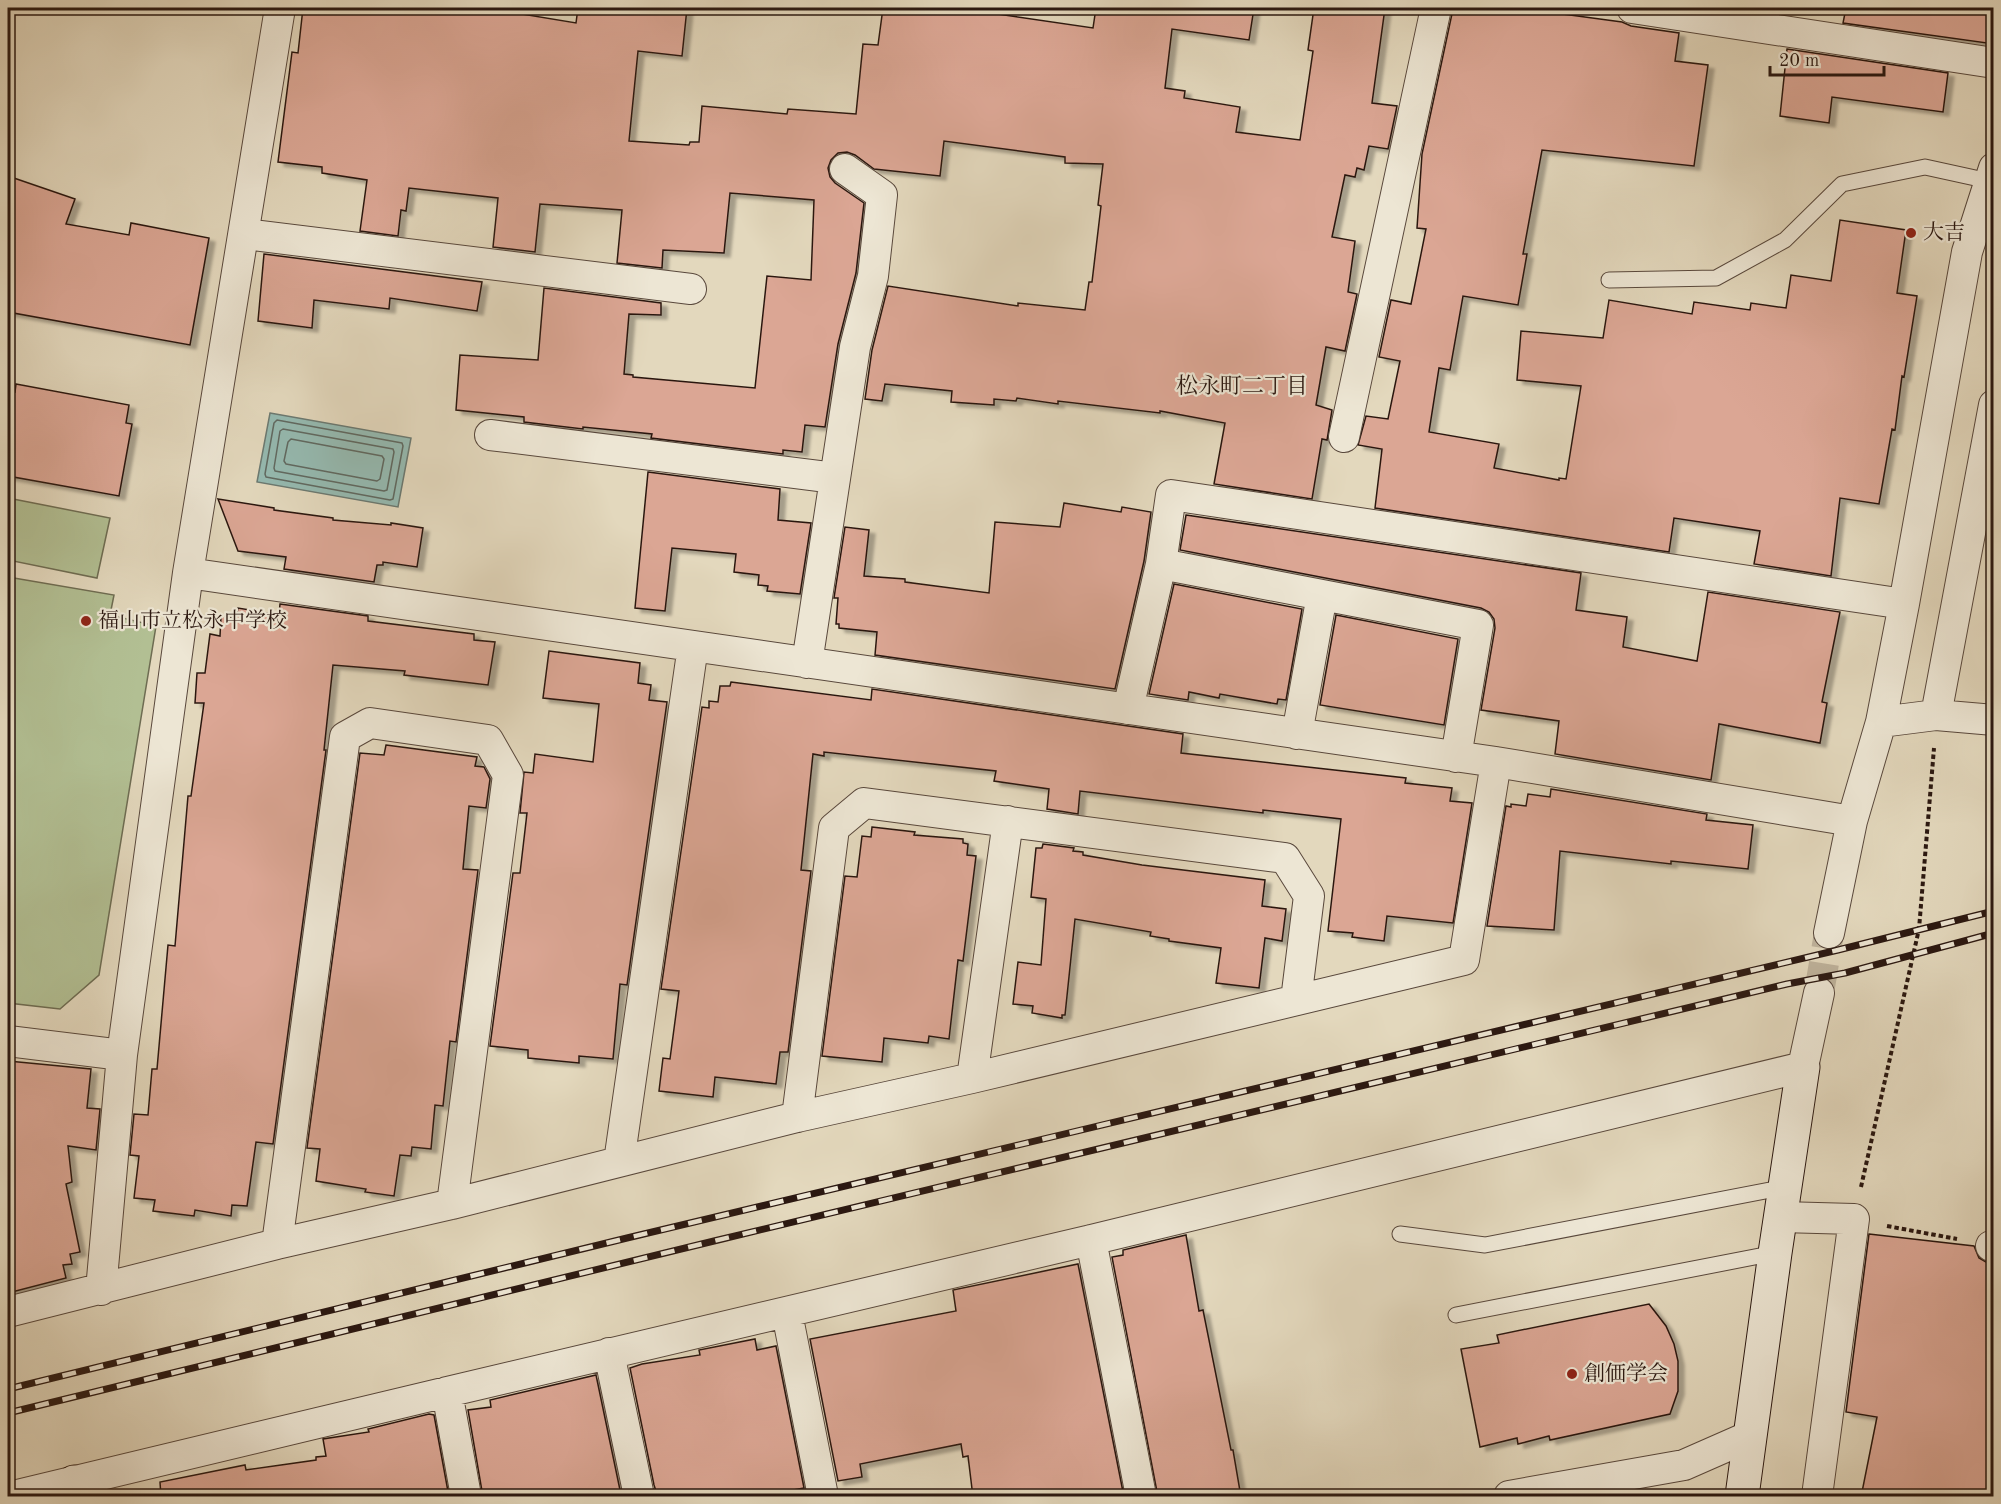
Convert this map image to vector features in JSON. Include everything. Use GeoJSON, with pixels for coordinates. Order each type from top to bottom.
{"type":"FeatureCollection","features":[{"type":"Feature","properties":{"kind":"street"},"geometry":{"type":"LineString","coordinates":[[101,1290],[122,1054],[188,573],[280,8]]}},
{"type":"Feature","properties":{"kind":"street"},"geometry":{"type":"LineString","coordinates":[[1344,436],[1436,8]]}},
{"type":"Feature","properties":{"kind":"street"},"geometry":{"type":"LineString","coordinates":[[1644,8],[1994,63]]}},
{"type":"Feature","properties":{"kind":"street"},"geometry":{"type":"LineString","coordinates":[[807,663],[855,348],[873,276],[882,195],[845,169]]}},
{"type":"Feature","properties":{"kind":"street"},"geometry":{"type":"LineString","coordinates":[[1829,933],[1852,821],[1881,722],[1967,252],[1987,214],[1991,175]]}},
{"type":"Feature","properties":{"kind":"street"},"geometry":{"type":"LineString","coordinates":[[243,234],[692,289]]}},
{"type":"Feature","properties":{"kind":"street"},"geometry":{"type":"LineString","coordinates":[[1936,715],[1994,405]]}},
{"type":"Feature","properties":{"kind":"street"},"geometry":{"type":"LineString","coordinates":[[490,435],[835,478]]}},
{"type":"Feature","properties":{"kind":"street"},"geometry":{"type":"LineString","coordinates":[[1128,709],[1161,564],[1171,495],[1904,604]]}},
{"type":"Feature","properties":{"kind":"street"},"geometry":{"type":"LineString","coordinates":[[1161,564],[1478,626],[1456,757]]}},
{"type":"Feature","properties":{"kind":"street"},"geometry":{"type":"LineString","coordinates":[[188,573],[1496,762],[1852,821]]}},
{"type":"Feature","properties":{"kind":"street"},"geometry":{"type":"LineString","coordinates":[[1297,734],[1322,595]]}},
{"type":"Feature","properties":{"kind":"street"},"geometry":{"type":"LineString","coordinates":[[619,1162],[693,646]]}},
{"type":"Feature","properties":{"kind":"street"},"geometry":{"type":"LineString","coordinates":[[1881,722],[1936,715],[1994,720]]}},
{"type":"Feature","properties":{"kind":"street"},"geometry":{"type":"LineString","coordinates":[[277,1244],[345,737],[370,723],[488,740],[508,775],[452,1204]]}},
{"type":"Feature","properties":{"kind":"street"},"geometry":{"type":"LineString","coordinates":[[8,1312],[797,1117],[972,1078],[1464,960],[1496,762]]}},
{"type":"Feature","properties":{"kind":"street"},"geometry":{"type":"LineString","coordinates":[[797,1117],[834,828],[864,803],[1285,858],[1309,896],[1296,1000]]}},
{"type":"Feature","properties":{"kind":"street"},"geometry":{"type":"LineString","coordinates":[[972,1078],[1008,821]]}},
{"type":"Feature","properties":{"kind":"street"},"geometry":{"type":"LineString","coordinates":[[1742,1497],[1803,1067],[1819,993]]}},
{"type":"Feature","properties":{"kind":"street"},"geometry":{"type":"LineString","coordinates":[[8,1041],[122,1054]]}},
{"type":"Feature","properties":{"kind":"street"},"geometry":{"type":"LineString","coordinates":[[13,1497],[75,1489],[447,1392],[787,1313],[1803,1067]]}},
{"type":"Feature","properties":{"kind":"street"},"geometry":{"type":"LineString","coordinates":[[1783,1202],[1854,1219],[1817,1497]]}},
{"type":"Feature","properties":{"kind":"street"},"geometry":{"type":"LineString","coordinates":[[1091,1240],[1141,1497]]}},
{"type":"Feature","properties":{"kind":"street"},"geometry":{"type":"LineString","coordinates":[[787,1313],[823,1497]]}},
{"type":"Feature","properties":{"kind":"street"},"geometry":{"type":"LineString","coordinates":[[609,1353],[639,1497]]}},
{"type":"Feature","properties":{"kind":"street"},"geometry":{"type":"LineString","coordinates":[[447,1392],[466,1497]]}},
{"type":"Feature","properties":{"kind":"street"},"geometry":{"type":"LineString","coordinates":[[1509,1497],[1684,1465],[1750,1436]]}},
{"type":"Feature","properties":{"kind":"lane"},"geometry":{"type":"LineString","coordinates":[[1609,280],[1716,278],[1785,240],[1842,184],[1925,167],[1991,175]]}},
{"type":"Feature","properties":{"kind":"lane"},"geometry":{"type":"LineString","coordinates":[[1400,1234],[1485,1245],[1783,1202]]}},
{"type":"Feature","properties":{"kind":"lane"},"geometry":{"type":"LineString","coordinates":[[1456,1316],[1775,1253]]}},
{"type":"Feature","properties":{"kind":"path"},"geometry":{"type":"LineString","coordinates":[[1936,715],[1919,929],[1854,1219],[1992,1246]]}},
{"type":"Feature","properties":{"kind":"green space"},"geometry":{"type":"Polygon","coordinates":[[[8,498],[110,518],[97,578],[8,560],[8,498]]]}},
{"type":"Feature","properties":{"kind":"green space"},"geometry":{"type":"Polygon","coordinates":[[[8,577],[114,595],[110,615],[156,626],[99,975],[60,1009],[8,1003],[8,577]]]}},
{"type":"Feature","properties":{"kind":"water"},"geometry":{"type":"Polygon","coordinates":[[[270,413],[411,438],[398,507],[257,482],[270,413]]]}},
{"type":"Feature","properties":{"kind":"building"},"geometry":{"type":"Polygon","coordinates":[[[303,8],[485,8],[576,23],[578,8],[687,8],[682,56],[638,51],[629,141],[689,145],[690,142],[699,142],[702,106],[787,114],[788,109],[856,114],[863,44],[878,45],[883,8],[957,8],[1093,28],[1096,8],[1254,8],[1249,40],[1172,29],[1165,88],[1185,91],[1184,98],[1240,107],[1236,132],[1300,140],[1313,51],[1308,50],[1314,8],[1385,8],[1372,103],[1397,106],[1388,149],[1369,146],[1364,170],[1357,168],[1355,177],[1345,175],[1332,237],[1355,241],[1348,292],[1357,294],[1345,351],[1326,347],[1316,405],[1332,410],[1327,440],[1322,439],[1312,499],[1214,484],[1225,423],[1160,411],[1160,413],[1058,401],[1058,404],[1017,398],[1016,401],[994,399],[994,405],[951,402],[952,391],[885,384],[882,401],[865,399],[872,350],[888,286],[1018,306],[1018,303],[1085,310],[1089,282],[1092,282],[1101,206],[1098,205],[1103,164],[1065,163],[1065,157],[944,141],[940,176],[874,169],[847,152],[838,153],[831,160],[828,168],[830,177],[864,203],[856,273],[838,344],[825,427],[805,425],[802,452],[783,450],[783,454],[651,438],[652,434],[524,422],[524,417],[456,410],[460,355],[538,360],[544,288],[661,303],[661,315],[629,314],[624,374],[633,375],[633,377],[755,388],[767,276],[811,280],[814,200],[730,193],[724,253],[663,250],[662,268],[617,263],[622,210],[540,204],[535,252],[493,247],[498,198],[409,188],[406,211],[401,210],[398,236],[360,231],[367,180],[322,173],[322,167],[278,162],[292,52],[298,53],[303,8]]]}},
{"type":"Feature","properties":{"kind":"building"},"geometry":{"type":"Polygon","coordinates":[[[1481,8],[1518,8],[1622,22],[1631,26],[1679,33],[1675,61],[1708,65],[1694,166],[1542,150],[1523,254],[1527,254],[1518,305],[1463,296],[1450,370],[1439,368],[1429,432],[1499,444],[1494,468],[1559,480],[1559,478],[1566,479],[1581,386],[1517,380],[1521,331],[1603,338],[1609,300],[1692,314],[1694,302],[1750,310],[1751,303],[1786,308],[1791,275],[1831,281],[1840,220],[1906,230],[1897,293],[1917,296],[1904,377],[1902,376],[1895,430],[1892,429],[1879,504],[1840,498],[1831,576],[1754,564],[1760,531],[1674,518],[1669,552],[1375,508],[1382,449],[1358,445],[1366,416],[1388,419],[1400,361],[1379,357],[1391,300],[1411,304],[1426,229],[1417,228],[1422,154],[1453,9],[1480,13],[1481,8]]]}},
{"type":"Feature","properties":{"kind":"building"},"geometry":{"type":"Polygon","coordinates":[[[1846,8],[1994,8],[1994,44],[1843,23],[1846,8]]]}},
{"type":"Feature","properties":{"kind":"building"},"geometry":{"type":"Polygon","coordinates":[[[1787,49],[1948,73],[1943,112],[1832,97],[1829,123],[1780,116],[1787,49]]]}},
{"type":"Feature","properties":{"kind":"building"},"geometry":{"type":"Polygon","coordinates":[[[8,176],[75,199],[66,224],[129,235],[131,223],[209,238],[190,345],[8,312],[8,176]]]}},
{"type":"Feature","properties":{"kind":"building"},"geometry":{"type":"Polygon","coordinates":[[[264,254],[482,282],[477,311],[390,298],[389,309],[314,300],[312,328],[258,321],[264,254]]]}},
{"type":"Feature","properties":{"kind":"building"},"geometry":{"type":"Polygon","coordinates":[[[16,384],[129,405],[126,423],[132,424],[119,496],[8,476],[8,390],[15,392],[16,384]]]}},
{"type":"Feature","properties":{"kind":"building"},"geometry":{"type":"Polygon","coordinates":[[[648,472],[780,489],[778,520],[811,523],[800,594],[767,591],[768,586],[758,585],[759,575],[734,572],[736,554],[672,548],[665,611],[635,608],[648,472]]]}},
{"type":"Feature","properties":{"kind":"building"},"geometry":{"type":"Polygon","coordinates":[[[218,499],[333,518],[333,520],[391,525],[391,523],[423,528],[417,567],[383,562],[383,565],[377,565],[374,582],[284,569],[286,557],[238,551],[218,499]]]}},
{"type":"Feature","properties":{"kind":"building"},"geometry":{"type":"Polygon","coordinates":[[[1064,503],[1121,512],[1122,507],[1151,512],[1144,561],[1115,689],[875,655],[877,632],[839,628],[839,624],[836,624],[838,598],[834,598],[845,527],[869,530],[864,576],[905,579],[905,582],[989,593],[995,522],[1060,527],[1064,503]]]}},
{"type":"Feature","properties":{"kind":"building"},"geometry":{"type":"Polygon","coordinates":[[[1186,515],[1581,573],[1576,610],[1627,617],[1623,647],[1697,661],[1708,592],[1840,612],[1822,702],[1827,703],[1820,743],[1719,724],[1711,780],[1555,754],[1559,721],[1481,710],[1495,628],[1494,619],[1489,612],[1481,608],[1180,550],[1186,515]]]}},
{"type":"Feature","properties":{"kind":"building"},"geometry":{"type":"Polygon","coordinates":[[[1174,584],[1302,609],[1286,700],[1278,699],[1277,704],[1220,694],[1219,698],[1189,692],[1188,700],[1149,694],[1174,584]]]}},
{"type":"Feature","properties":{"kind":"building"},"geometry":{"type":"Polygon","coordinates":[[[280,604],[368,616],[368,621],[474,634],[474,640],[495,642],[488,685],[404,675],[405,671],[333,665],[324,750],[326,750],[273,1144],[256,1142],[247,1206],[232,1205],[231,1216],[195,1210],[194,1216],[153,1211],[155,1200],[134,1198],[139,1156],[130,1155],[134,1114],[148,1115],[152,1069],[157,1069],[168,945],[175,946],[188,796],[191,796],[204,703],[195,703],[197,673],[205,673],[210,634],[220,636],[221,616],[236,618],[238,608],[279,615],[280,604]]]}},
{"type":"Feature","properties":{"kind":"building"},"geometry":{"type":"Polygon","coordinates":[[[1336,615],[1458,639],[1444,725],[1320,705],[1336,615]]]}},
{"type":"Feature","properties":{"kind":"building"},"geometry":{"type":"Polygon","coordinates":[[[549,651],[640,663],[638,683],[651,685],[649,700],[667,702],[627,985],[620,984],[613,1059],[579,1056],[579,1063],[528,1058],[528,1050],[490,1046],[513,873],[520,873],[527,813],[520,813],[524,772],[533,773],[535,754],[593,762],[599,704],[543,698],[549,651]]]}},
{"type":"Feature","properties":{"kind":"building"},"geometry":{"type":"Polygon","coordinates":[[[731,682],[871,700],[872,689],[1183,734],[1181,753],[1406,778],[1405,783],[1452,788],[1450,801],[1472,803],[1453,923],[1387,916],[1384,941],[1352,937],[1353,933],[1328,931],[1341,819],[1263,810],[1263,813],[1080,791],[1078,814],[1047,809],[1049,789],[994,781],[996,771],[824,752],[824,756],[813,754],[801,870],[811,871],[788,1052],[780,1052],[776,1084],[715,1077],[713,1097],[659,1091],[663,1058],[670,1059],[679,991],[661,989],[702,707],[709,708],[709,701],[718,702],[720,686],[730,686],[731,682]]]}},
{"type":"Feature","properties":{"kind":"building"},"geometry":{"type":"Polygon","coordinates":[[[386,745],[477,757],[475,766],[484,767],[490,779],[486,808],[469,806],[463,869],[478,870],[456,1042],[450,1041],[443,1106],[435,1105],[431,1149],[412,1147],[411,1156],[400,1155],[394,1196],[316,1181],[320,1149],[307,1148],[360,753],[384,755],[386,745]]]}},
{"type":"Feature","properties":{"kind":"building"},"geometry":{"type":"Polygon","coordinates":[[[1551,789],[1707,814],[1706,820],[1753,825],[1748,869],[1671,861],[1671,864],[1560,851],[1554,930],[1487,926],[1506,806],[1511,807],[1511,804],[1526,806],[1528,794],[1550,797],[1551,789]]]}},
{"type":"Feature","properties":{"kind":"building"},"geometry":{"type":"Polygon","coordinates":[[[872,827],[915,832],[914,835],[963,839],[963,843],[968,844],[967,855],[976,856],[963,961],[958,960],[949,1039],[929,1036],[928,1043],[884,1038],[882,1062],[822,1056],[845,876],[857,877],[862,836],[871,837],[872,827]]]}},
{"type":"Feature","properties":{"kind":"building"},"geometry":{"type":"Polygon","coordinates":[[[1043,844],[1074,848],[1073,851],[1083,852],[1083,855],[1142,865],[1265,880],[1262,906],[1286,909],[1282,941],[1265,938],[1259,988],[1216,983],[1221,948],[1169,941],[1169,939],[1150,936],[1151,932],[1075,919],[1065,1015],[1062,1015],[1062,1018],[1032,1013],[1033,1006],[1013,1004],[1018,962],[1041,965],[1046,899],[1031,897],[1036,848],[1042,848],[1043,844]]]}},
{"type":"Feature","properties":{"kind":"building"},"geometry":{"type":"Polygon","coordinates":[[[8,1061],[91,1069],[87,1108],[100,1109],[96,1150],[68,1146],[72,1182],[66,1184],[80,1252],[70,1254],[72,1264],[63,1265],[66,1278],[8,1293],[8,1061]]]}},
{"type":"Feature","properties":{"kind":"building"},"geometry":{"type":"Polygon","coordinates":[[[1869,1234],[1974,1246],[1979,1258],[1994,1264],[1994,1497],[1861,1497],[1877,1417],[1846,1412],[1869,1234]]]}},
{"type":"Feature","properties":{"kind":"building"},"geometry":{"type":"Polygon","coordinates":[[[1186,1235],[1199,1311],[1203,1310],[1241,1497],[1158,1497],[1112,1257],[1123,1255],[1123,1250],[1186,1235]]]}},
{"type":"Feature","properties":{"kind":"building"},"geometry":{"type":"Polygon","coordinates":[[[1078,1264],[1124,1497],[973,1497],[968,1456],[963,1457],[961,1444],[860,1464],[862,1477],[838,1481],[810,1339],[956,1311],[953,1290],[1078,1264]]]}},
{"type":"Feature","properties":{"kind":"building","name":"創価学会"},"geometry":{"type":"Polygon","coordinates":[[[1649,1304],[1666,1326],[1678,1361],[1678,1391],[1670,1414],[1550,1440],[1549,1436],[1518,1444],[1517,1438],[1480,1447],[1461,1349],[1499,1343],[1497,1335],[1649,1304]]]}},
{"type":"Feature","properties":{"kind":"building"},"geometry":{"type":"Polygon","coordinates":[[[755,1339],[757,1350],[776,1346],[804,1488],[787,1491],[788,1497],[658,1497],[630,1368],[700,1355],[699,1350],[755,1339]]]}},
{"type":"Feature","properties":{"kind":"building"},"geometry":{"type":"Polygon","coordinates":[[[596,1375],[620,1490],[581,1497],[483,1497],[468,1410],[491,1407],[490,1400],[596,1375]]]}},
{"type":"Feature","properties":{"kind":"building"},"geometry":{"type":"Polygon","coordinates":[[[429,1414],[434,1415],[449,1497],[161,1497],[160,1482],[245,1465],[246,1470],[316,1460],[316,1457],[326,1456],[323,1439],[369,1432],[368,1429],[429,1414]]]}},
{"type":"Feature","properties":{"kind":"tunnel"},"geometry":{"type":"LineString","coordinates":[[1819,993],[1829,933]]}},
{"type":"Feature","properties":{"kind":"railway"},"geometry":{"type":"LineString","coordinates":[[8,1389],[627,1238],[1994,911]]}},
{"type":"Feature","properties":{"kind":"railway"},"geometry":{"type":"LineString","coordinates":[[8,1413],[714,1241],[1787,984],[1845,973],[1994,933]]}},
{"type":"Feature","properties":{"kind":"place","name":"大吉"},"geometry":{"type":"Point","coordinates":[1911,233]}},
{"type":"Feature","properties":{"kind":"place","name":"福山市立松永中学校"},"geometry":{"type":"Point","coordinates":[86,621]}},
{"type":"Feature","properties":{"kind":"place","name":"創価学会"},"geometry":{"type":"Point","coordinates":[1572,1374]}},
{"type":"Feature","properties":{"kind":"district","name":"松永町二丁目"},"geometry":{"type":"Point","coordinates":[1242,387]}}]}
